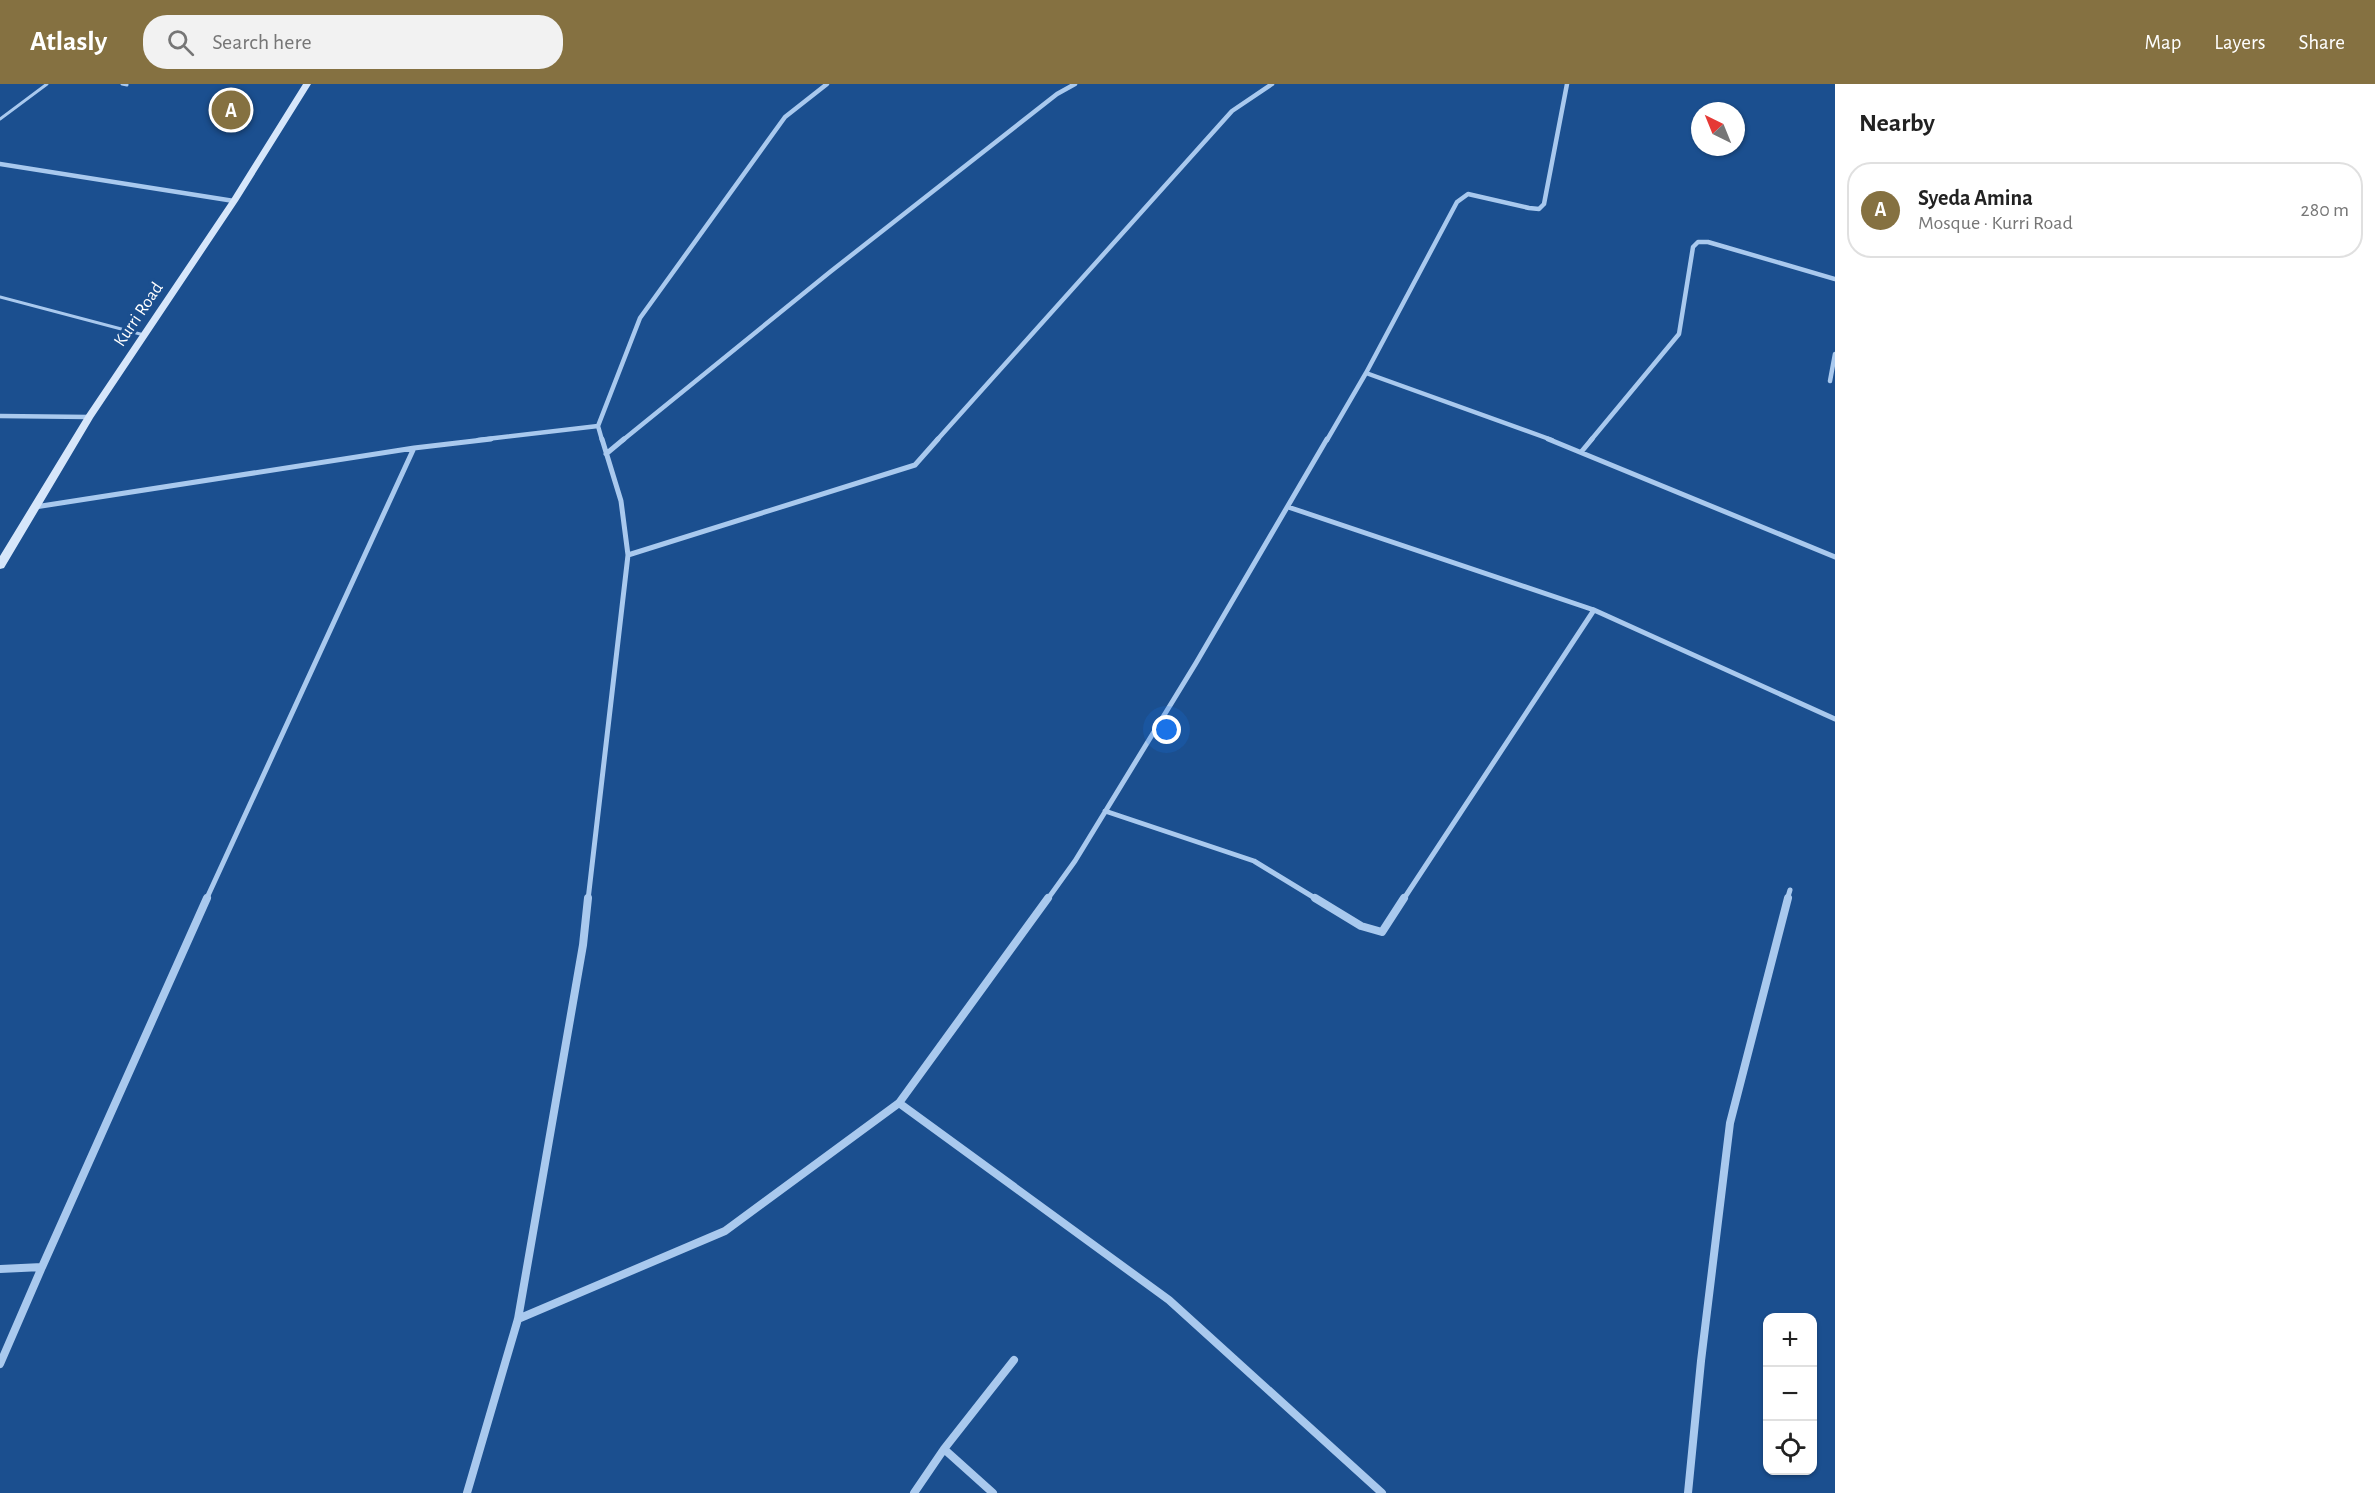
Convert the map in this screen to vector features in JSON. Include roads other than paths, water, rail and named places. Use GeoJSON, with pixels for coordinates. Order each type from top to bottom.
{"type":"FeatureCollection","features":[{"type":"Feature","properties":{"kind":"main road","name":"Kurri Road"},"geometry":{"type":"LineString","coordinates":[[0,565],[89,417],[234,201],[308,84]]}},
{"type":"Feature","properties":{"kind":"street"},"geometry":{"type":"LineString","coordinates":[[467,1493],[518,1319],[583,945],[628,555],[621,501],[598,426],[640,318],[785,117],[827,84]]}},
{"type":"Feature","properties":{"kind":"street"},"geometry":{"type":"LineString","coordinates":[[606,454],[912,205],[1057,94],[1075,84]]}},
{"type":"Feature","properties":{"kind":"street"},"geometry":{"type":"LineString","coordinates":[[628,555],[915,465],[1232,111],[1272,84]]}},
{"type":"Feature","properties":{"kind":"street"},"geometry":{"type":"LineString","coordinates":[[518,1319],[725,1231],[899,1103],[1075,861],[1366,373],[1461,197],[1468,194],[1539,209],[1544,204],[1567,84]]}},
{"type":"Feature","properties":{"kind":"street"},"geometry":{"type":"LineString","coordinates":[[0,164],[234,201]]}},
{"type":"Feature","properties":{"kind":"street"},"geometry":{"type":"LineString","coordinates":[[1582,451],[1679,334],[1693,247],[1698,242],[1708,242],[1835,279]]}},
{"type":"Feature","properties":{"kind":"street"},"geometry":{"type":"LineString","coordinates":[[1830,381],[1835,354]]}},
{"type":"Feature","properties":{"kind":"street"},"geometry":{"type":"LineString","coordinates":[[1366,373],[1582,451],[1835,557]]}},
{"type":"Feature","properties":{"kind":"street"},"geometry":{"type":"LineString","coordinates":[[0,416],[89,417]]}},
{"type":"Feature","properties":{"kind":"street"},"geometry":{"type":"LineString","coordinates":[[35,507],[414,448],[598,426]]}},
{"type":"Feature","properties":{"kind":"street"},"geometry":{"type":"LineString","coordinates":[[0,1364],[262,774],[414,448]]}},
{"type":"Feature","properties":{"kind":"street"},"geometry":{"type":"LineString","coordinates":[[1288,507],[1594,610],[1835,719]]}},
{"type":"Feature","properties":{"kind":"street"},"geometry":{"type":"LineString","coordinates":[[1105,811],[1254,861],[1361,926],[1382,932],[1594,610]]}},
{"type":"Feature","properties":{"kind":"street"},"geometry":{"type":"LineString","coordinates":[[1688,1493],[1701,1361],[1730,1123],[1790,890]]}},
{"type":"Feature","properties":{"kind":"street"},"geometry":{"type":"LineString","coordinates":[[899,1103],[1169,1300],[1382,1493]]}},
{"type":"Feature","properties":{"kind":"street"},"geometry":{"type":"LineString","coordinates":[[0,1269],[42,1267]]}},
{"type":"Feature","properties":{"kind":"street"},"geometry":{"type":"LineString","coordinates":[[914,1493],[944,1449],[1014,1360]]}},
{"type":"Feature","properties":{"kind":"street"},"geometry":{"type":"LineString","coordinates":[[944,1449],[993,1493]]}},
{"type":"Feature","properties":{"kind":"lane"},"geometry":{"type":"LineString","coordinates":[[0,119],[47,84]]}},
{"type":"Feature","properties":{"kind":"lane"},"geometry":{"type":"LineString","coordinates":[[122,84],[127,85]]}},
{"type":"Feature","properties":{"kind":"lane"},"geometry":{"type":"LineString","coordinates":[[0,297],[144,335]]}},
{"type":"Feature","properties":{"kind":"place","name":"Syeda Amina"},"geometry":{"type":"Point","coordinates":[231,110]}}]}
